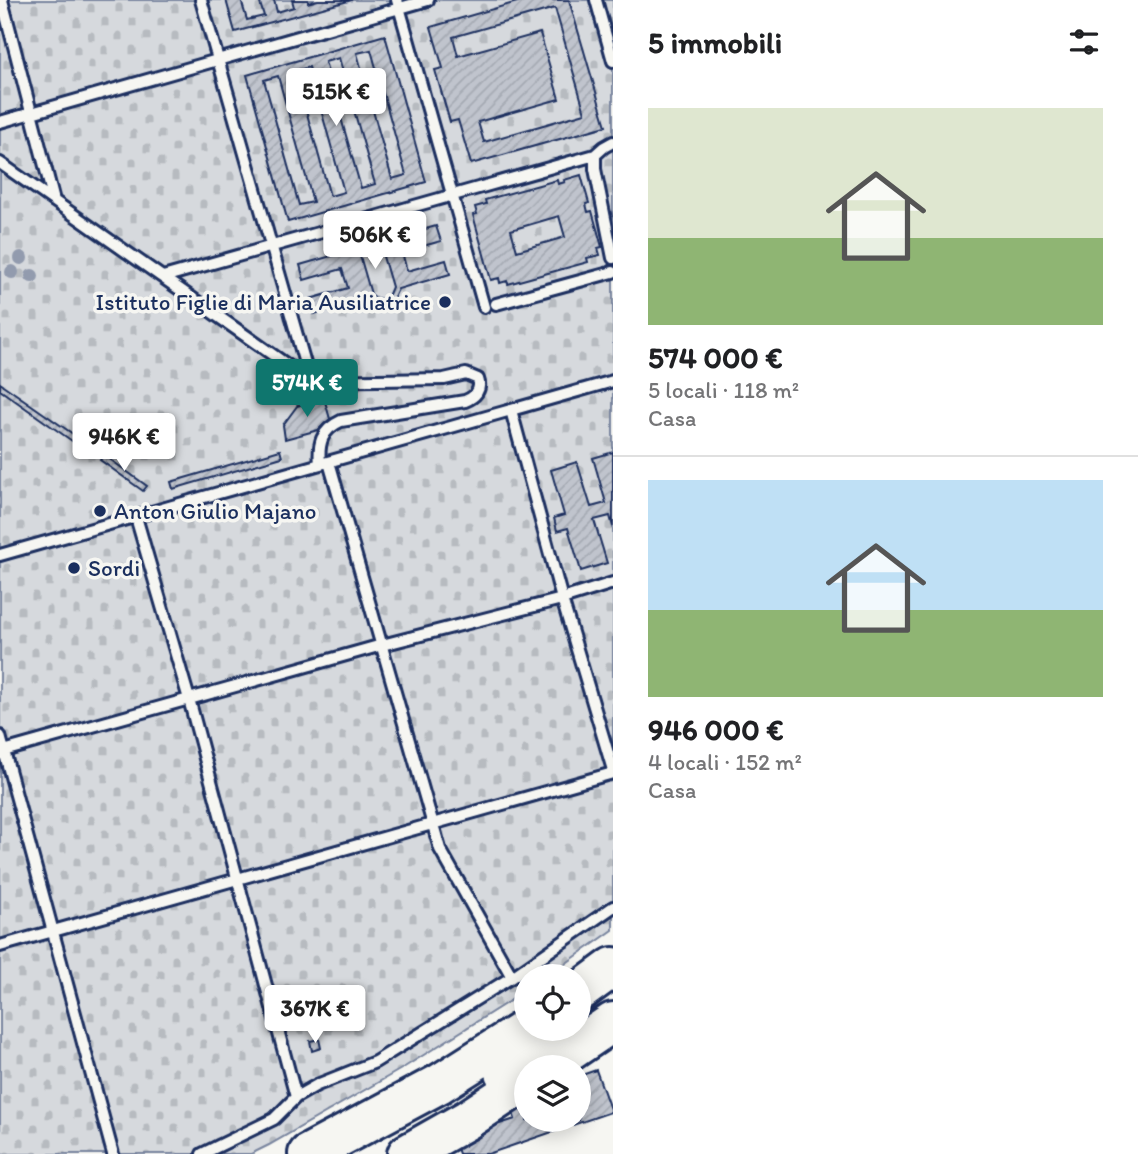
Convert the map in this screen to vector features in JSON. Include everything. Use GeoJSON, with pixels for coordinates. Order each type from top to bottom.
{"type":"FeatureCollection","features":[{"type":"Feature","properties":{"kind":"highway"},"geometry":{"type":"LineString","coordinates":[[591,983],[613,967]]}},
{"type":"Feature","properties":{"kind":"highway"},"geometry":{"type":"LineString","coordinates":[[591,1013],[613,997]]}},
{"type":"Feature","properties":{"kind":"highway"},"geometry":{"type":"LineString","coordinates":[[565,1055],[613,1022]]}},
{"type":"Feature","properties":{"kind":"highway"},"geometry":{"type":"LineString","coordinates":[[308,1154],[439,1084],[514,1036]]}},
{"type":"Feature","properties":{"kind":"highway"},"geometry":{"type":"LineString","coordinates":[[361,1154],[453,1105],[550,1041]]}},
{"type":"Feature","properties":{"kind":"highway"},"geometry":{"type":"LineString","coordinates":[[407,1154],[467,1120],[514,1089]]}},
{"type":"Feature","properties":{"kind":"lane"},"geometry":{"type":"LineString","coordinates":[[2,0],[54,201]]}},
{"type":"Feature","properties":{"kind":"lane"},"geometry":{"type":"LineString","coordinates":[[201,0],[310,381]]}},
{"type":"Feature","properties":{"kind":"lane"},"geometry":{"type":"LineString","coordinates":[[0,122],[218,61],[398,4],[428,0]]}},
{"type":"Feature","properties":{"kind":"lane"},"geometry":{"type":"LineString","coordinates":[[596,0],[613,61]]}},
{"type":"Feature","properties":{"kind":"lane"},"geometry":{"type":"LineString","coordinates":[[398,4],[484,307]]}},
{"type":"Feature","properties":{"kind":"lane"},"geometry":{"type":"LineString","coordinates":[[163,277],[596,155],[613,142]]}},
{"type":"Feature","properties":{"kind":"lane"},"geometry":{"type":"LineString","coordinates":[[596,155],[595,169],[613,258]]}},
{"type":"Feature","properties":{"kind":"lane"},"geometry":{"type":"LineString","coordinates":[[0,163],[310,381],[430,380],[466,374],[474,375],[480,383],[473,397],[465,401],[341,421],[332,425],[318,447],[382,645],[440,849],[512,977]]}},
{"type":"Feature","properties":{"kind":"lane"},"geometry":{"type":"LineString","coordinates":[[496,304],[613,272]]}},
{"type":"Feature","properties":{"kind":"lane"},"geometry":{"type":"LineString","coordinates":[[0,555],[613,381]]}},
{"type":"Feature","properties":{"kind":"lane"},"geometry":{"type":"LineString","coordinates":[[0,946],[432,825],[613,771],[562,600],[511,410]]}},
{"type":"Feature","properties":{"kind":"lane"},"geometry":{"type":"LineString","coordinates":[[136,517],[296,1097]]}},
{"type":"Feature","properties":{"kind":"lane"},"geometry":{"type":"LineString","coordinates":[[2,751],[382,645],[562,600],[613,583]]}},
{"type":"Feature","properties":{"kind":"lane"},"geometry":{"type":"LineString","coordinates":[[0,736],[113,1154]]}},
{"type":"Feature","properties":{"kind":"lane"},"geometry":{"type":"LineString","coordinates":[[202,1154],[274,1119],[296,1097],[344,1073],[375,1062],[512,977],[613,906]]}},
{"type":"Feature","properties":{"kind":"green space"},"geometry":{"type":"Polygon","coordinates":[[[0,0],[613,0],[613,930],[565,964],[514,964],[514,998],[403,1068],[251,1154],[0,1154],[0,0]]]}},
{"type":"Feature","properties":{"kind":"building"},"geometry":{"type":"Polygon","coordinates":[[[226,0],[241,0],[247,20],[264,16],[259,0],[274,0],[277,12],[294,7],[292,0],[308,0],[308,3],[318,0],[352,0],[235,32],[226,0]]]}},
{"type":"Feature","properties":{"kind":"building"},"geometry":{"type":"Polygon","coordinates":[[[524,0],[569,0],[606,126],[471,164],[458,120],[450,122],[435,70],[443,68],[431,27],[524,0]],[[555,8],[453,37],[458,56],[540,33],[559,99],[478,122],[484,142],[585,113],[555,8]]]}},
{"type":"Feature","properties":{"kind":"building"},"geometry":{"type":"Polygon","coordinates":[[[385,35],[426,182],[288,222],[247,75],[385,35]],[[371,50],[357,53],[392,179],[406,175],[371,50]],[[339,58],[325,62],[361,188],[375,184],[339,58]],[[309,67],[295,71],[330,196],[344,192],[309,67]],[[278,76],[264,80],[299,205],[313,202],[278,76]]]}},
{"type":"Feature","properties":{"kind":"building"},"geometry":{"type":"Polygon","coordinates":[[[581,175],[589,203],[586,204],[588,212],[592,211],[602,247],[598,248],[600,255],[587,258],[588,262],[508,284],[507,281],[500,283],[499,278],[491,280],[473,215],[477,214],[475,207],[486,204],[485,200],[557,180],[558,184],[565,182],[564,180],[581,175]],[[559,216],[511,230],[517,251],[565,237],[559,216]]]}},
{"type":"Feature","properties":{"kind":"building"},"geometry":{"type":"Polygon","coordinates":[[[436,226],[441,241],[402,252],[407,271],[446,260],[450,274],[398,289],[393,300],[386,305],[374,305],[366,298],[314,314],[310,299],[348,288],[342,269],[304,280],[300,265],[436,226]],[[379,243],[358,249],[371,294],[382,299],[389,294],[392,287],[379,243]]]}},
{"type":"Feature","properties":{"kind":"building"},"geometry":{"type":"Polygon","coordinates":[[[0,383],[93,448],[89,453],[0,390],[0,383]]]}},
{"type":"Feature","properties":{"kind":"building"},"geometry":{"type":"Polygon","coordinates":[[[324,398],[330,419],[318,430],[285,439],[283,425],[297,406],[324,398]]]}},
{"type":"Feature","properties":{"kind":"building"},"geometry":{"type":"Polygon","coordinates":[[[280,450],[282,457],[173,489],[171,482],[280,450]]]}},
{"type":"Feature","properties":{"kind":"building"},"geometry":{"type":"Polygon","coordinates":[[[613,452],[613,527],[610,516],[594,520],[607,563],[581,571],[568,528],[557,531],[554,518],[564,515],[551,470],[577,462],[591,507],[606,503],[593,458],[613,452]]]}},
{"type":"Feature","properties":{"kind":"building"},"geometry":{"type":"Polygon","coordinates":[[[104,455],[147,486],[143,491],[100,460],[104,455]]]}},
{"type":"Feature","properties":{"kind":"building"},"geometry":{"type":"Polygon","coordinates":[[[319,1039],[321,1048],[312,1051],[310,1041],[319,1039]]]}},
{"type":"Feature","properties":{"kind":"building"},"geometry":{"type":"Polygon","coordinates":[[[596,1070],[611,1112],[591,1119],[591,1072],[596,1070]]]}},
{"type":"Feature","properties":{"kind":"building"},"geometry":{"type":"Polygon","coordinates":[[[514,1097],[514,1116],[509,1099],[514,1097]]]}},
{"type":"Feature","properties":{"kind":"building"},"geometry":{"type":"Polygon","coordinates":[[[514,1119],[514,1132],[552,1132],[488,1154],[459,1154],[454,1139],[514,1119]]]}},
{"type":"Feature","properties":{"kind":"place","name":"Istituto Figlie di Maria Ausiliatrice"},"geometry":{"type":"Point","coordinates":[445,302]}},
{"type":"Feature","properties":{"kind":"place","name":"Anton Giulio Majano"},"geometry":{"type":"Point","coordinates":[100,511]}},
{"type":"Feature","properties":{"kind":"place","name":"Sordi"},"geometry":{"type":"Point","coordinates":[74,568]}}]}
